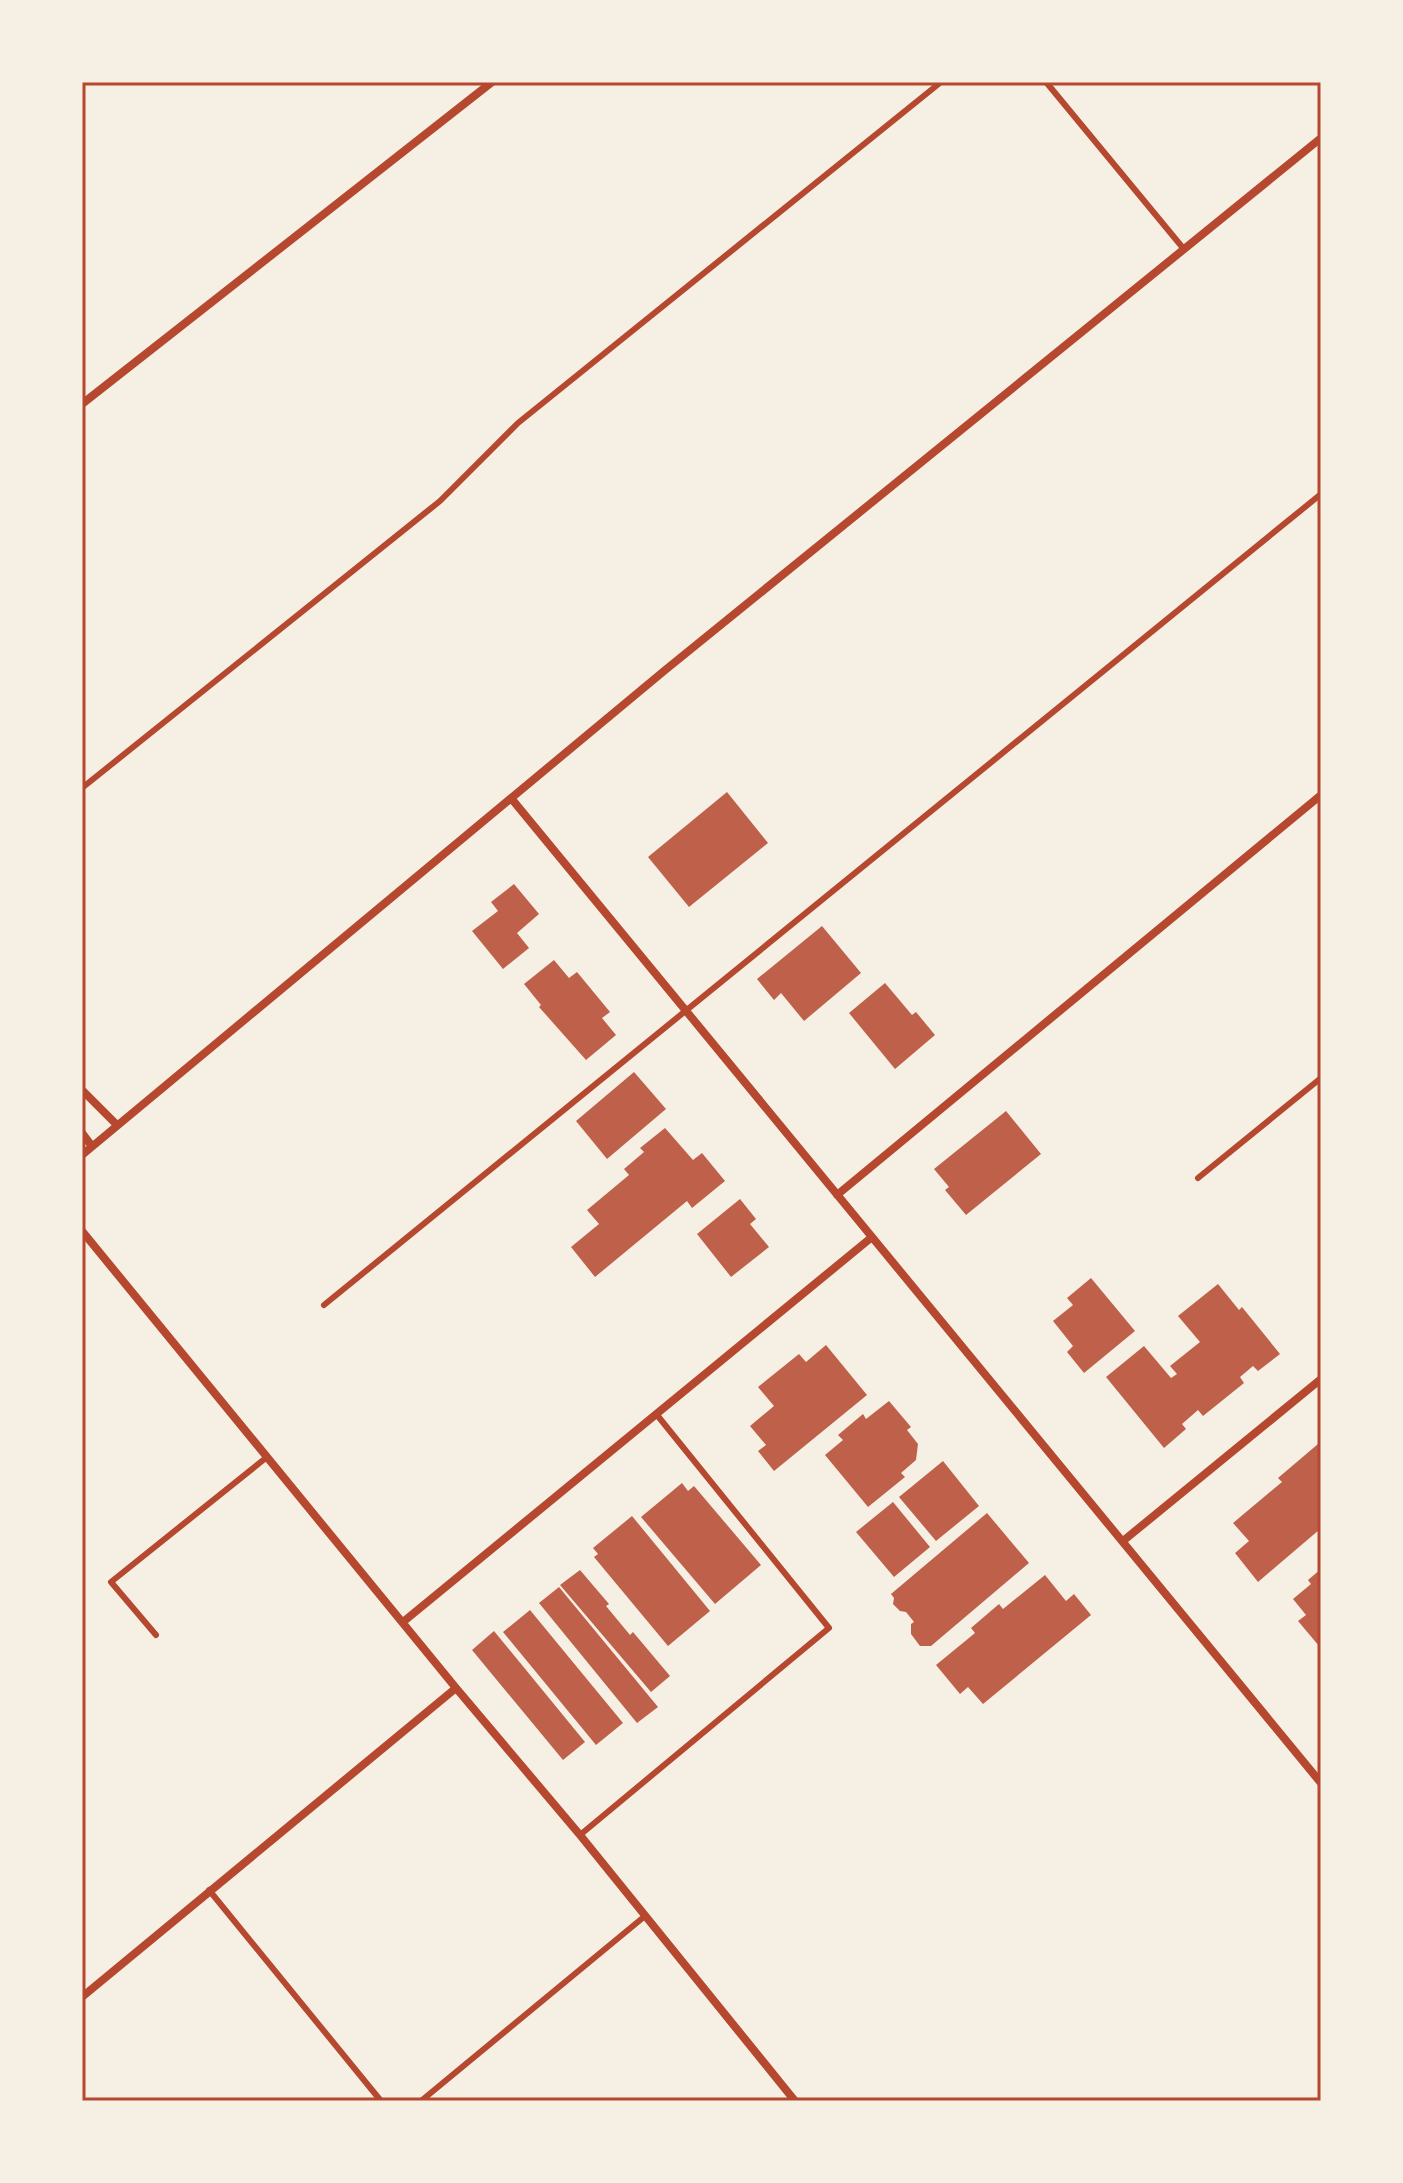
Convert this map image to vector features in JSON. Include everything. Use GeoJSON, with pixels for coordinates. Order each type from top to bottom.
{"type":"FeatureCollection","features":[{"type":"Feature","properties":{"kind":"street"},"geometry":{"type":"LineString","coordinates":[[82,404],[492,82]]}},
{"type":"Feature","properties":{"kind":"street"},"geometry":{"type":"LineString","coordinates":[[82,1155],[664,671],[1321,138]]}},
{"type":"Feature","properties":{"kind":"street"},"geometry":{"type":"LineString","coordinates":[[837,1195],[1321,795]]}},
{"type":"Feature","properties":{"kind":"street"},"geometry":{"type":"LineString","coordinates":[[511,798],[1321,1783]]}},
{"type":"Feature","properties":{"kind":"street"},"geometry":{"type":"LineString","coordinates":[[82,1090],[116,1124]]}},
{"type":"Feature","properties":{"kind":"street"},"geometry":{"type":"LineString","coordinates":[[82,1133],[91,1145]]}},
{"type":"Feature","properties":{"kind":"street"},"geometry":{"type":"LineString","coordinates":[[82,1231],[795,2101]]}},
{"type":"Feature","properties":{"kind":"street"},"geometry":{"type":"LineString","coordinates":[[403,1622],[872,1237]]}},
{"type":"Feature","properties":{"kind":"street"},"geometry":{"type":"LineString","coordinates":[[1123,1541],[1321,1379]]}},
{"type":"Feature","properties":{"kind":"street"},"geometry":{"type":"LineString","coordinates":[[82,1997],[456,1688]]}},
{"type":"Feature","properties":{"kind":"lane"},"geometry":{"type":"LineString","coordinates":[[82,788],[440,501],[518,423],[941,82]]}},
{"type":"Feature","properties":{"kind":"lane"},"geometry":{"type":"LineString","coordinates":[[1046,82],[1183,248]]}},
{"type":"Feature","properties":{"kind":"lane"},"geometry":{"type":"LineString","coordinates":[[324,1305],[1321,494]]}},
{"type":"Feature","properties":{"kind":"lane"},"geometry":{"type":"LineString","coordinates":[[1198,1178],[1321,1078]]}},
{"type":"Feature","properties":{"kind":"lane"},"geometry":{"type":"LineString","coordinates":[[580,1835],[829,1628],[657,1415]]}},
{"type":"Feature","properties":{"kind":"lane"},"geometry":{"type":"LineString","coordinates":[[156,1635],[111,1582],[267,1457]]}},
{"type":"Feature","properties":{"kind":"lane"},"geometry":{"type":"LineString","coordinates":[[209,1890],[381,2101]]}},
{"type":"Feature","properties":{"kind":"lane"},"geometry":{"type":"LineString","coordinates":[[421,2101],[645,1916]]}},
{"type":"Feature","properties":{"kind":"building"},"geometry":{"type":"Polygon","coordinates":[[[727,792],[768,843],[689,907],[648,857],[727,792]]]}},
{"type":"Feature","properties":{"kind":"building"},"geometry":{"type":"Polygon","coordinates":[[[514,884],[539,914],[517,933],[529,948],[503,969],[472,931],[498,911],[491,902],[514,884]]]}},
{"type":"Feature","properties":{"kind":"building"},"geometry":{"type":"Polygon","coordinates":[[[822,926],[861,973],[804,1021],[781,993],[774,1000],[757,979],[822,926]]]}},
{"type":"Feature","properties":{"kind":"building"},"geometry":{"type":"Polygon","coordinates":[[[554,960],[569,978],[577,972],[610,1012],[602,1018],[616,1035],[586,1060],[539,1007],[541,1005],[524,984],[554,960]]]}},
{"type":"Feature","properties":{"kind":"building"},"geometry":{"type":"Polygon","coordinates":[[[885,983],[912,1015],[916,1012],[935,1035],[895,1069],[849,1013],[885,983]]]}},
{"type":"Feature","properties":{"kind":"building"},"geometry":{"type":"Polygon","coordinates":[[[634,1072],[666,1109],[607,1159],[576,1121],[634,1072]]]}},
{"type":"Feature","properties":{"kind":"building"},"geometry":{"type":"Polygon","coordinates":[[[1006,1111],[1041,1154],[966,1215],[945,1190],[949,1187],[934,1169],[1006,1111]]]}},
{"type":"Feature","properties":{"kind":"building"},"geometry":{"type":"Polygon","coordinates":[[[665,1128],[693,1160],[702,1153],[725,1181],[692,1208],[687,1201],[595,1277],[571,1247],[599,1224],[587,1210],[629,1175],[624,1169],[644,1152],[640,1148],[665,1128]]]}},
{"type":"Feature","properties":{"kind":"building"},"geometry":{"type":"Polygon","coordinates":[[[740,1199],[756,1219],[750,1224],[769,1247],[731,1277],[697,1234],[740,1199]]]}},
{"type":"Feature","properties":{"kind":"building"},"geometry":{"type":"Polygon","coordinates":[[[1091,1278],[1135,1331],[1084,1373],[1067,1352],[1073,1346],[1053,1321],[1073,1305],[1067,1298],[1091,1278]]]}},
{"type":"Feature","properties":{"kind":"building"},"geometry":{"type":"Polygon","coordinates":[[[1218,1284],[1239,1310],[1242,1307],[1280,1354],[1258,1371],[1253,1366],[1240,1377],[1244,1383],[1203,1416],[1198,1410],[1182,1424],[1186,1429],[1164,1448],[1106,1377],[1144,1346],[1171,1378],[1177,1374],[1170,1366],[1200,1342],[1178,1316],[1218,1284]]]}},
{"type":"Feature","properties":{"kind":"building"},"geometry":{"type":"Polygon","coordinates":[[[826,1345],[867,1395],[774,1471],[758,1451],[766,1445],[750,1426],[774,1406],[758,1387],[799,1354],[806,1362],[826,1345]]]}},
{"type":"Feature","properties":{"kind":"building"},"geometry":{"type":"Polygon","coordinates":[[[889,1401],[911,1427],[907,1430],[918,1444],[916,1460],[901,1473],[905,1477],[868,1507],[825,1455],[843,1440],[838,1435],[863,1414],[866,1419],[889,1401]]]}},
{"type":"Feature","properties":{"kind":"building"},"geometry":{"type":"Polygon","coordinates":[[[1318,1444],[1321,1448],[1319,1530],[1258,1582],[1235,1553],[1249,1541],[1233,1523],[1282,1482],[1278,1478],[1318,1444]]]}},
{"type":"Feature","properties":{"kind":"building"},"geometry":{"type":"Polygon","coordinates":[[[943,1461],[979,1506],[936,1541],[899,1497],[943,1461]]]}},
{"type":"Feature","properties":{"kind":"building"},"geometry":{"type":"Polygon","coordinates":[[[682,1483],[688,1491],[694,1486],[761,1565],[715,1604],[641,1517],[682,1483]]]}},
{"type":"Feature","properties":{"kind":"building"},"geometry":{"type":"Polygon","coordinates":[[[893,1502],[930,1547],[894,1577],[856,1532],[893,1502]]]}},
{"type":"Feature","properties":{"kind":"building"},"geometry":{"type":"Polygon","coordinates":[[[987,1513],[1029,1563],[931,1646],[920,1646],[911,1634],[911,1624],[914,1622],[893,1604],[891,1594],[987,1513]]]}},
{"type":"Feature","properties":{"kind":"building"},"geometry":{"type":"Polygon","coordinates":[[[632,1516],[710,1611],[668,1646],[594,1557],[598,1554],[593,1548],[632,1516]]]}},
{"type":"Feature","properties":{"kind":"building"},"geometry":{"type":"Polygon","coordinates":[[[1321,1569],[1319,1646],[1298,1621],[1306,1615],[1293,1599],[1311,1584],[1308,1580],[1321,1569]]]}},
{"type":"Feature","properties":{"kind":"building"},"geometry":{"type":"Polygon","coordinates":[[[580,1570],[630,1635],[633,1632],[670,1676],[651,1692],[560,1585],[580,1570]]]}},
{"type":"Feature","properties":{"kind":"building"},"geometry":{"type":"Polygon","coordinates":[[[1045,1575],[1066,1601],[1074,1594],[1091,1615],[983,1704],[968,1687],[960,1694],[936,1665],[975,1633],[971,1628],[999,1604],[1003,1609],[1045,1575]]]}},
{"type":"Feature","properties":{"kind":"building"},"geometry":{"type":"Polygon","coordinates":[[[559,1587],[658,1707],[637,1723],[539,1603],[559,1587]]]}},
{"type":"Feature","properties":{"kind":"building"},"geometry":{"type":"Polygon","coordinates":[[[530,1610],[623,1723],[596,1745],[503,1632],[530,1610]]]}},
{"type":"Feature","properties":{"kind":"building"},"geometry":{"type":"Polygon","coordinates":[[[494,1631],[585,1742],[563,1760],[472,1650],[494,1631]]]}}]}
